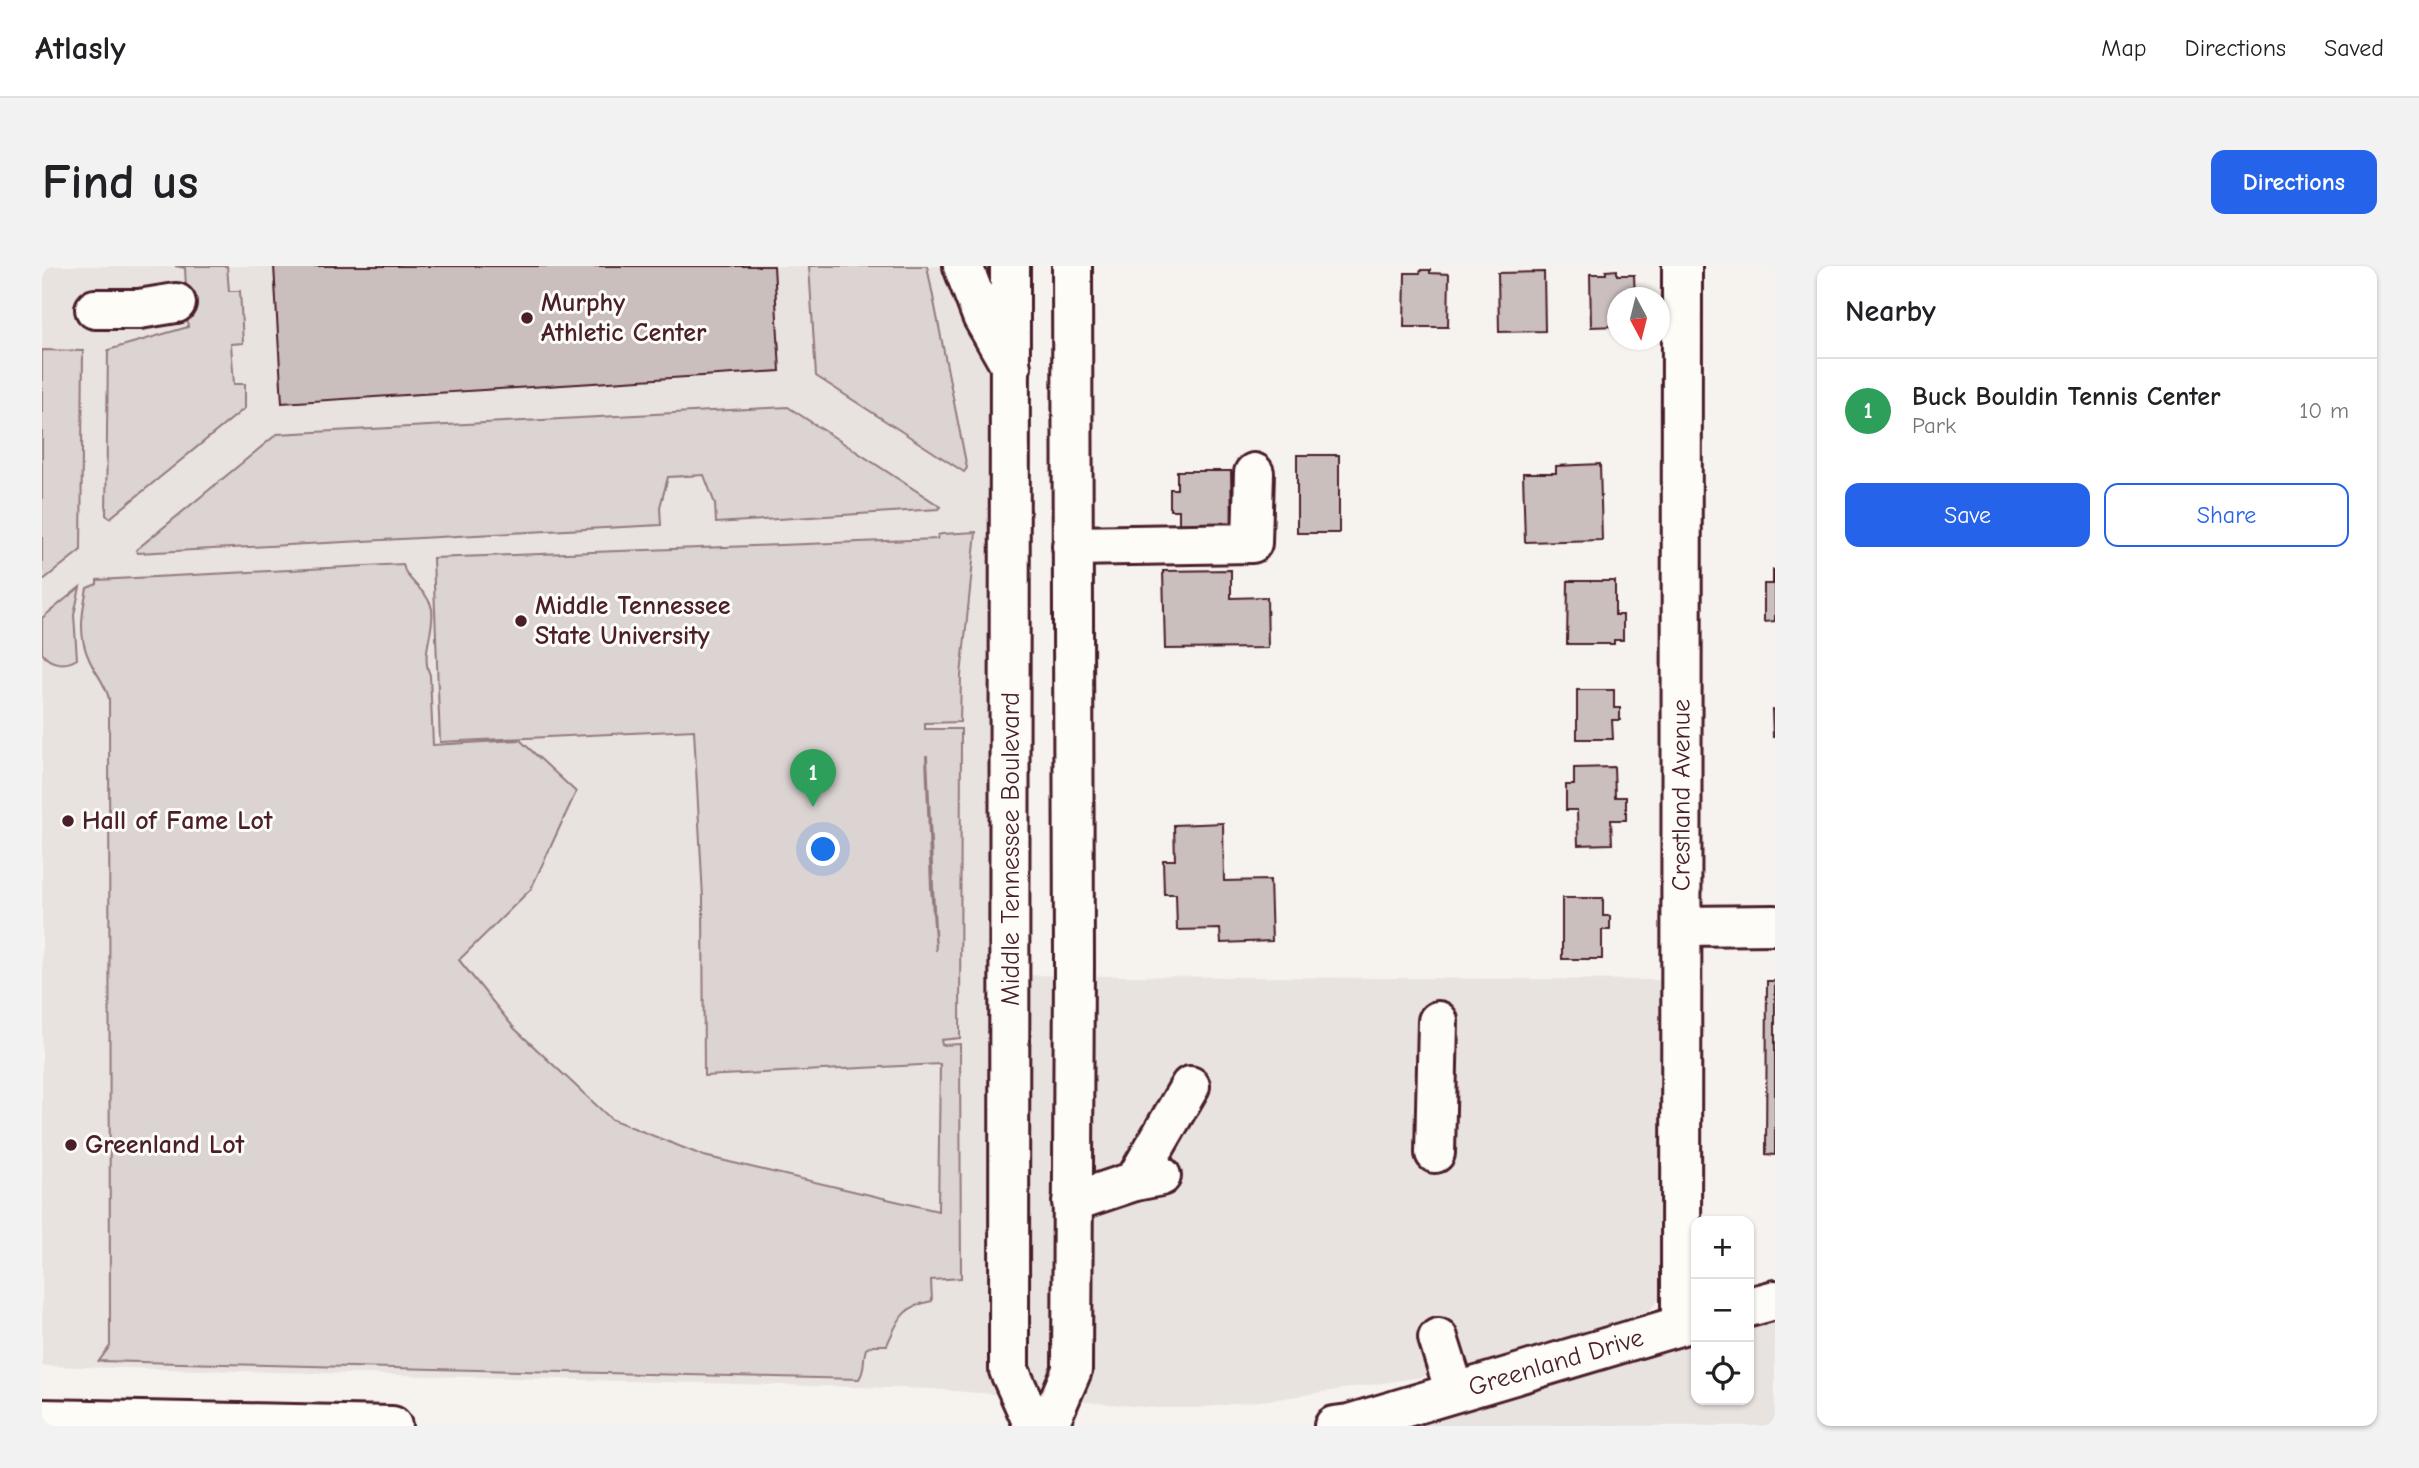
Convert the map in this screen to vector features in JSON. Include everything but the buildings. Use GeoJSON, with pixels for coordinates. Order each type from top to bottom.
{"type":"FeatureCollection","features":[{"type":"Feature","properties":{"kind":"main road"},"geometry":{"type":"LineString","coordinates":[[963,266],[982,316],[1011,367]]}},
{"type":"Feature","properties":{"kind":"main road","name":"Middle Tennessee Boulevard"},"geometry":{"type":"LineString","coordinates":[[1010,266],[1009,1370],[1034,1426]]}},
{"type":"Feature","properties":{"kind":"main road"},"geometry":{"type":"LineString","coordinates":[[1048,1426],[1072,1370],[1072,266]]}},
{"type":"Feature","properties":{"kind":"main road","name":"Crestland Avenue"},"geometry":{"type":"LineString","coordinates":[[1682,266],[1682,926],[1689,1323]]}},
{"type":"Feature","properties":{"kind":"main road"},"geometry":{"type":"LineString","coordinates":[[95,309],[139,309],[176,303]]}},
{"type":"Feature","properties":{"kind":"main road"},"geometry":{"type":"LineString","coordinates":[[1072,545],[1252,543],[1254,473]]}},
{"type":"Feature","properties":{"kind":"main road"},"geometry":{"type":"LineString","coordinates":[[1682,926],[1775,925]]}},
{"type":"Feature","properties":{"kind":"main road"},"geometry":{"type":"LineString","coordinates":[[1435,1153],[1438,1021]]}},
{"type":"Feature","properties":{"kind":"main road"},"geometry":{"type":"LineString","coordinates":[[1072,1202],[1149,1179],[1190,1086]]}},
{"type":"Feature","properties":{"kind":"main road"},"geometry":{"type":"LineString","coordinates":[[1754,1306],[1775,1300]]}},
{"type":"Feature","properties":{"kind":"main road","name":"Greenland Drive"},"geometry":{"type":"LineString","coordinates":[[1354,1424],[1449,1405],[1689,1323]]}},
{"type":"Feature","properties":{"kind":"main road"},"geometry":{"type":"LineString","coordinates":[[1438,1338],[1449,1405]]}},
{"type":"Feature","properties":{"kind":"main road"},"geometry":{"type":"LineString","coordinates":[[42,1419],[137,1424],[392,1426]]}},
{"type":"Feature","properties":{"kind":"shaded area","name":"Middle Tennessee State University"},"geometry":{"type":"Polygon","coordinates":[[[42,266],[1008,266],[993,975],[1665,980],[1666,1293],[1649,1311],[1639,1315],[1471,1366],[1422,1377],[1278,1399],[1197,1408],[1157,1408],[931,1389],[42,1366],[42,266]]]}},
{"type":"Feature","properties":{"kind":"shaded area"},"geometry":{"type":"Polygon","coordinates":[[[175,266],[227,266],[229,291],[240,291],[243,343],[231,344],[234,384],[245,384],[245,408],[110,518],[106,515],[108,350],[188,327],[185,268],[175,266]]]}},
{"type":"Feature","properties":{"kind":"shaded area"},"geometry":{"type":"Polygon","coordinates":[[[809,266],[927,266],[967,468],[964,472],[816,376],[809,266]]]}},
{"type":"Feature","properties":{"kind":"shaded area"},"geometry":{"type":"Polygon","coordinates":[[[42,350],[83,351],[81,550],[42,581],[42,350]]]}},
{"type":"Feature","properties":{"kind":"shaded area"},"geometry":{"type":"Polygon","coordinates":[[[788,407],[941,507],[716,523],[715,504],[704,475],[668,477],[660,507],[661,525],[138,553],[136,550],[277,434],[788,407]]]}},
{"type":"Feature","properties":{"kind":"shaded area"},"geometry":{"type":"Polygon","coordinates":[[[976,532],[961,676],[960,722],[925,723],[925,729],[961,729],[960,1038],[941,1040],[942,1045],[960,1044],[961,1278],[931,1280],[932,1301],[907,1311],[887,1345],[873,1345],[866,1349],[859,1379],[99,1361],[110,1346],[109,699],[83,642],[87,588],[97,584],[97,580],[403,564],[408,576],[426,597],[432,609],[427,667],[430,675],[433,745],[520,740],[576,792],[531,889],[459,960],[514,1028],[611,1119],[704,1156],[938,1211],[940,1064],[704,1076],[703,898],[694,730],[440,742],[433,558],[937,539],[938,535],[976,532]],[[927,756],[931,888],[936,951],[927,756]]]}},
{"type":"Feature","properties":{"kind":"shaded area"},"geometry":{"type":"Polygon","coordinates":[[[80,587],[74,615],[77,659],[63,663],[54,662],[42,653],[42,618],[80,587]]]}},
{"type":"Feature","properties":{"kind":"shaded area"},"geometry":{"type":"Polygon","coordinates":[[[1775,1300],[1775,1426],[1334,1426],[1691,1322],[1691,1405],[1754,1405],[1754,1306],[1775,1300]]]}},
{"type":"Feature","properties":{"kind":"place","name":"Murphy Athletic Center"},"geometry":{"type":"Point","coordinates":[527,318]}},
{"type":"Feature","properties":{"kind":"place","name":"Middle Tennessee State University"},"geometry":{"type":"Point","coordinates":[521,621]}},
{"type":"Feature","properties":{"kind":"place","name":"Buck Bouldin Tennis Center"},"geometry":{"type":"Point","coordinates":[813,807]}},
{"type":"Feature","properties":{"kind":"place","name":"Hall of Fame Lot"},"geometry":{"type":"Point","coordinates":[68,821]}},
{"type":"Feature","properties":{"kind":"place","name":"Greenland Lot"},"geometry":{"type":"Point","coordinates":[71,1145]}}]}
